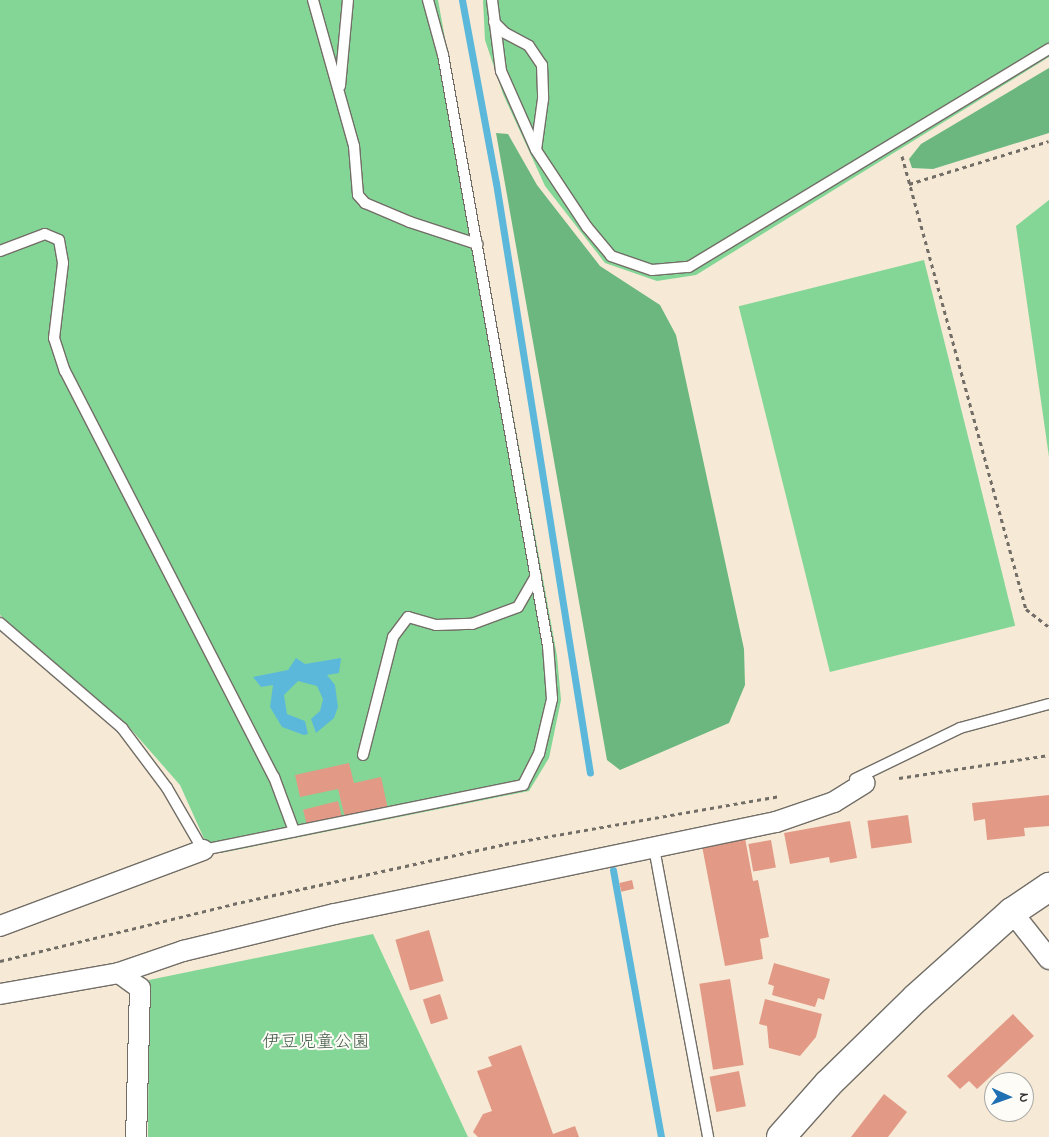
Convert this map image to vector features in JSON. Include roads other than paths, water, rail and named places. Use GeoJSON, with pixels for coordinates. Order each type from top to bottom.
{"type":"FeatureCollection","features":[{"type":"Feature","properties":{"kind":"street"},"geometry":{"type":"LineString","coordinates":[[0,994],[119,973],[184,951],[335,914],[776,822],[834,802],[865,783]]}},
{"type":"Feature","properties":{"kind":"street"},"geometry":{"type":"LineString","coordinates":[[0,926],[203,850]]}},
{"type":"Feature","properties":{"kind":"street"},"geometry":{"type":"LineString","coordinates":[[781,1137],[828,1084],[916,998],[1012,912],[1049,886]]}},
{"type":"Feature","properties":{"kind":"street"},"geometry":{"type":"LineString","coordinates":[[1012,912],[1049,959]]}},
{"type":"Feature","properties":{"kind":"street"},"geometry":{"type":"LineString","coordinates":[[119,973],[140,988],[136,1137]]}},
{"type":"Feature","properties":{"kind":"lane"},"geometry":{"type":"LineString","coordinates":[[314,0],[354,146],[358,195],[365,203],[477,244]]}},
{"type":"Feature","properties":{"kind":"lane"},"geometry":{"type":"LineString","coordinates":[[339,90],[348,0]]}},
{"type":"Feature","properties":{"kind":"lane"},"geometry":{"type":"LineString","coordinates":[[0,623],[122,728],[167,788],[203,850],[523,785],[539,754],[552,698],[548,646],[443,56],[428,0]]}},
{"type":"Feature","properties":{"kind":"lane"},"geometry":{"type":"LineString","coordinates":[[492,0],[501,71],[536,150],[578,214],[610,256],[652,270],[689,267],[1049,49]]}},
{"type":"Feature","properties":{"kind":"lane"},"geometry":{"type":"LineString","coordinates":[[494,22],[504,33],[529,46],[542,66],[543,99],[536,150]]}},
{"type":"Feature","properties":{"kind":"lane"},"geometry":{"type":"LineString","coordinates":[[0,251],[45,234],[59,240],[63,263],[54,338],[65,371],[274,777],[294,831]]}},
{"type":"Feature","properties":{"kind":"lane"},"geometry":{"type":"LineString","coordinates":[[363,755],[393,637],[408,617],[436,625],[472,624],[518,607],[536,576]]}},
{"type":"Feature","properties":{"kind":"lane"},"geometry":{"type":"LineString","coordinates":[[840,787],[960,728],[1049,704]]}},
{"type":"Feature","properties":{"kind":"lane"},"geometry":{"type":"LineString","coordinates":[[654,848],[708,1137]]}},
{"type":"Feature","properties":{"kind":"water"},"geometry":{"type":"Polygon","coordinates":[[[296,658],[305,664],[341,658],[339,673],[327,675],[335,685],[338,707],[334,718],[316,733],[311,719],[320,711],[323,699],[317,686],[298,681],[284,695],[287,714],[305,721],[308,734],[304,735],[282,727],[270,707],[273,685],[261,687],[253,677],[288,670],[296,658]]]}},
{"type":"Feature","properties":{"kind":"waterway"},"geometry":{"type":"LineString","coordinates":[[462,0],[496,183],[590,773]]}},
{"type":"Feature","properties":{"kind":"waterway"},"geometry":{"type":"LineString","coordinates":[[613,870],[661,1137]]}},
{"type":"Feature","properties":{"kind":"park label","name":"伊豆児童公園"},"geometry":{"type":"Point","coordinates":[316,1043]}}]}
